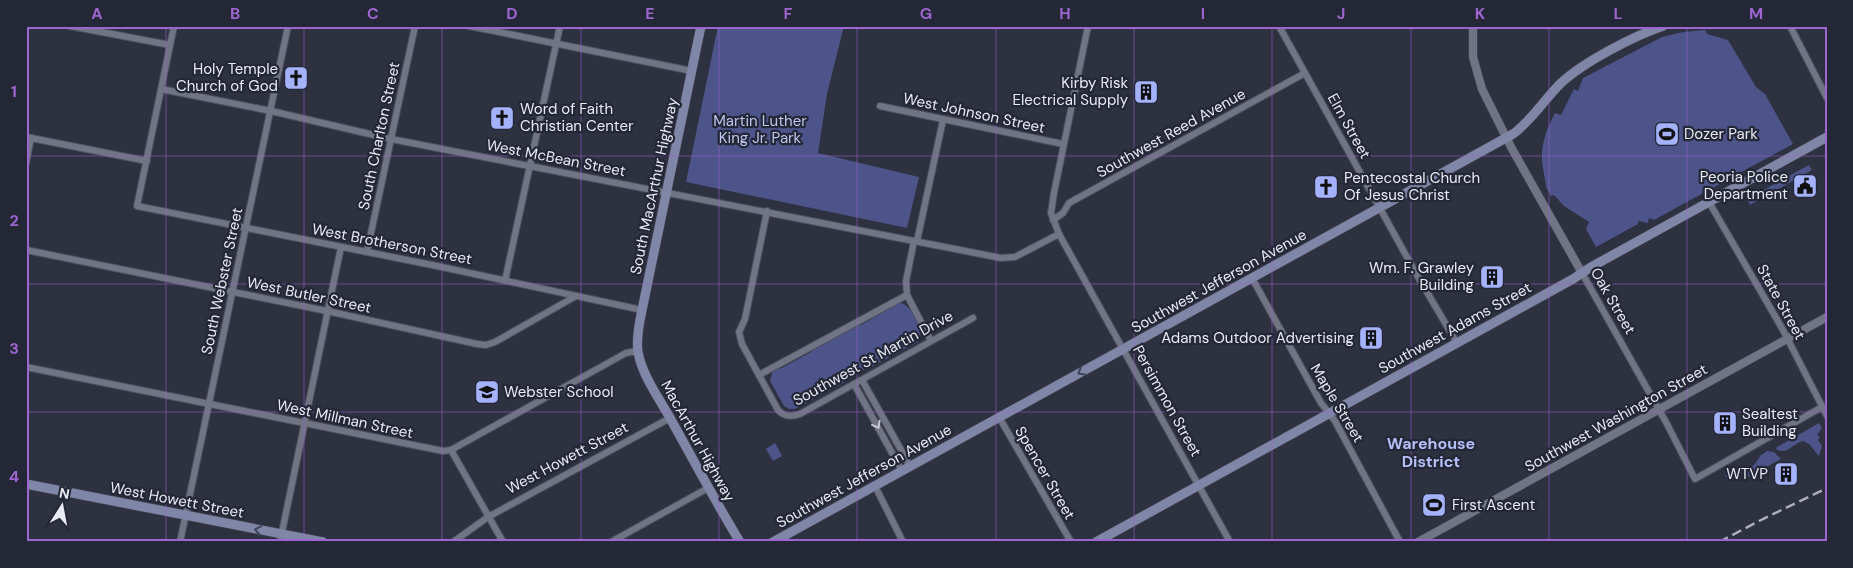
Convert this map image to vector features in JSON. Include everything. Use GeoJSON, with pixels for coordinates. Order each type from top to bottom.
{"type":"FeatureCollection","features":[{"type":"Feature","properties":{"kind":"main road","name":"South MacArthur Highway"},"geometry":{"type":"LineString","coordinates":[[638,351],[638,332],[642,310],[701,26]]}},
{"type":"Feature","properties":{"kind":"main road","name":"Southwest Jefferson Avenue"},"geometry":{"type":"LineString","coordinates":[[773,542],[1506,138],[1522,127],[1557,87],[1577,70],[1632,39],[1663,26]]}},
{"type":"Feature","properties":{"kind":"main road","name":"Southwest Adams Street"},"geometry":{"type":"LineString","coordinates":[[1096,542],[1827,137]]}},
{"type":"Feature","properties":{"kind":"main road","name":"MacArthur Highway"},"geometry":{"type":"LineString","coordinates":[[638,351],[642,366],[708,488],[740,542]]}},
{"type":"Feature","properties":{"kind":"main road","name":"West Howett Street"},"geometry":{"type":"LineString","coordinates":[[26,484],[186,515],[280,538],[323,542]]}},
{"type":"Feature","properties":{"kind":"street"},"geometry":{"type":"LineString","coordinates":[[70,26],[170,45]]}},
{"type":"Feature","properties":{"kind":"street"},"geometry":{"type":"LineString","coordinates":[[26,163],[29,138],[146,161],[174,26]]}},
{"type":"Feature","properties":{"kind":"street","name":"South Webster Street"},"geometry":{"type":"LineString","coordinates":[[180,542],[288,26]]}},
{"type":"Feature","properties":{"kind":"street","name":"South Charlton Street"},"geometry":{"type":"LineString","coordinates":[[367,252],[414,26]]}},
{"type":"Feature","properties":{"kind":"street"},"geometry":{"type":"LineString","coordinates":[[469,26],[692,71]]}},
{"type":"Feature","properties":{"kind":"street"},"geometry":{"type":"LineString","coordinates":[[505,280],[560,26]]}},
{"type":"Feature","properties":{"kind":"street"},"geometry":{"type":"LineString","coordinates":[[1053,220],[1052,208],[1063,144],[1088,26]]}},
{"type":"Feature","properties":{"kind":"street","name":"Elm Street"},"geometry":{"type":"LineString","coordinates":[[1279,26],[1457,343]]}},
{"type":"Feature","properties":{"kind":"street","name":"Oak Street"},"geometry":{"type":"LineString","coordinates":[[1473,26],[1473,53],[1477,74],[1506,138],[1659,410],[1695,478],[1822,407]]}},
{"type":"Feature","properties":{"kind":"street"},"geometry":{"type":"LineString","coordinates":[[1790,26],[1827,98]]}},
{"type":"Feature","properties":{"kind":"street","name":"Southwest Reed Avenue"},"geometry":{"type":"LineString","coordinates":[[1053,220],[1063,213],[1070,203],[1305,73]]}},
{"type":"Feature","properties":{"kind":"street","name":"West McBean Street"},"geometry":{"type":"LineString","coordinates":[[161,89],[271,111],[391,139],[1001,258],[1015,257],[1059,234]]}},
{"type":"Feature","properties":{"kind":"street","name":"West Johnson Street"},"geometry":{"type":"LineString","coordinates":[[880,106],[1063,144]]}},
{"type":"Feature","properties":{"kind":"street"},"geometry":{"type":"LineString","coordinates":[[931,341],[907,294],[906,282],[942,120]]}},
{"type":"Feature","properties":{"kind":"street","name":"West Brotherson Street"},"geometry":{"type":"LineString","coordinates":[[146,161],[137,206],[505,280],[642,310]]}},
{"type":"Feature","properties":{"kind":"street","name":"State Street"},"geometry":{"type":"LineString","coordinates":[[1709,202],[1788,339],[1827,416]]}},
{"type":"Feature","properties":{"kind":"street"},"geometry":{"type":"LineString","coordinates":[[766,211],[745,319],[739,332],[742,344],[759,375],[907,294]]}},
{"type":"Feature","properties":{"kind":"street","name":"Persimmon Street"},"geometry":{"type":"LineString","coordinates":[[1053,220],[1230,542]]}},
{"type":"Feature","properties":{"kind":"street"},"geometry":{"type":"LineString","coordinates":[[280,538],[341,247]]}},
{"type":"Feature","properties":{"kind":"street","name":"West Butler Street"},"geometry":{"type":"LineString","coordinates":[[26,250],[486,345],[495,342],[576,296]]}},
{"type":"Feature","properties":{"kind":"street","name":"Maple Street"},"geometry":{"type":"LineString","coordinates":[[1252,278],[1321,403],[1340,429],[1400,542]]}},
{"type":"Feature","properties":{"kind":"street","name":"Southwest Washington Street"},"geometry":{"type":"LineString","coordinates":[[1418,542],[1827,317]]}},
{"type":"Feature","properties":{"kind":"street","name":"Southwest St Martin Drive"},"geometry":{"type":"LineString","coordinates":[[759,375],[778,410],[784,415],[800,414],[972,318]]}},
{"type":"Feature","properties":{"kind":"street"},"geometry":{"type":"LineString","coordinates":[[503,542],[451,450],[626,353],[638,351]]}},
{"type":"Feature","properties":{"kind":"street","name":"West Millman Street"},"geometry":{"type":"LineString","coordinates":[[26,367],[433,450],[451,450]]}},
{"type":"Feature","properties":{"kind":"street"},"geometry":{"type":"LineString","coordinates":[[862,380],[906,469]]}},
{"type":"Feature","properties":{"kind":"street"},"geometry":{"type":"LineString","coordinates":[[854,384],[906,469]]}},
{"type":"Feature","properties":{"kind":"street","name":"Spencer Street"},"geometry":{"type":"LineString","coordinates":[[999,417],[1071,542]]}},
{"type":"Feature","properties":{"kind":"street","name":"West Howett Street"},"geometry":{"type":"LineString","coordinates":[[454,542],[488,517],[670,418]]}},
{"type":"Feature","properties":{"kind":"street"},"geometry":{"type":"LineString","coordinates":[[874,486],[903,542]]}},
{"type":"Feature","properties":{"kind":"street"},"geometry":{"type":"LineString","coordinates":[[611,542],[708,488]]}},
{"type":"Feature","properties":{"kind":"green space","name":"Martin Luther King Jr. Park"},"geometry":{"type":"Polygon","coordinates":[[[718,26],[844,26],[827,94],[818,153],[919,177],[907,228],[686,182],[718,26]]]}},
{"type":"Feature","properties":{"kind":"green space","name":"Dozer Park"},"geometry":{"type":"Polygon","coordinates":[[[1705,30],[1707,34],[1728,40],[1756,87],[1765,94],[1793,144],[1654,220],[1649,218],[1648,223],[1638,221],[1638,224],[1596,247],[1586,229],[1589,222],[1564,206],[1554,195],[1551,196],[1546,187],[1542,153],[1544,139],[1555,113],[1561,115],[1574,89],[1578,91],[1583,78],[1662,37],[1683,32],[1705,30]]]}},
{"type":"Feature","properties":{"kind":"green space"},"geometry":{"type":"Polygon","coordinates":[[[1809,165],[1812,170],[1750,205],[1747,199],[1809,165]]]}},
{"type":"Feature","properties":{"kind":"green space"},"geometry":{"type":"Polygon","coordinates":[[[897,302],[908,307],[917,318],[921,331],[917,342],[868,369],[854,373],[843,383],[795,409],[789,409],[784,406],[770,381],[773,370],[782,368],[811,352],[813,348],[857,325],[861,325],[889,309],[897,302]]]}},
{"type":"Feature","properties":{"kind":"green space"},"geometry":{"type":"Polygon","coordinates":[[[1819,423],[1822,428],[1817,435],[1820,437],[1818,440],[1822,446],[1819,456],[1809,444],[1803,441],[1787,450],[1780,451],[1776,449],[1777,447],[1819,423]]]}},
{"type":"Feature","properties":{"kind":"green space"},"geometry":{"type":"Polygon","coordinates":[[[775,443],[782,456],[773,461],[766,449],[775,443]]]}},
{"type":"Feature","properties":{"kind":"green space"},"geometry":{"type":"Polygon","coordinates":[[[1767,451],[1774,452],[1781,459],[1748,477],[1745,472],[1728,481],[1725,475],[1735,469],[1754,465],[1761,455],[1767,451]]]}},
{"type":"Feature","properties":{"kind":"railway"},"geometry":{"type":"LineString","coordinates":[[1719,542],[1827,488]]}},
{"type":"Feature","properties":{"kind":"place","name":"Holy Temple Church of God"},"geometry":{"type":"Point","coordinates":[296,78]}},
{"type":"Feature","properties":{"kind":"place","name":"Kirby Risk Electrical Supply"},"geometry":{"type":"Point","coordinates":[1146,92]}},
{"type":"Feature","properties":{"kind":"place","name":"Word of Faith Christian Center"},"geometry":{"type":"Point","coordinates":[502,118]}},
{"type":"Feature","properties":{"kind":"place","name":"Dozer Park"},"geometry":{"type":"Point","coordinates":[1667,134]}},
{"type":"Feature","properties":{"kind":"place","name":"Peoria Police Department"},"geometry":{"type":"Point","coordinates":[1805,186]}},
{"type":"Feature","properties":{"kind":"place","name":"Pentecostal Church Of Jesus Christ"},"geometry":{"type":"Point","coordinates":[1326,187]}},
{"type":"Feature","properties":{"kind":"place","name":"Wm. F. Grawley Building"},"geometry":{"type":"Point","coordinates":[1492,277]}},
{"type":"Feature","properties":{"kind":"place","name":"Adams Outdoor Advertising"},"geometry":{"type":"Point","coordinates":[1371,338]}},
{"type":"Feature","properties":{"kind":"place","name":"Webster School"},"geometry":{"type":"Point","coordinates":[487,392]}},
{"type":"Feature","properties":{"kind":"place","name":"Sealtest Building"},"geometry":{"type":"Point","coordinates":[1725,423]}},
{"type":"Feature","properties":{"kind":"place","name":"WTVP"},"geometry":{"type":"Point","coordinates":[1786,474]}},
{"type":"Feature","properties":{"kind":"place","name":"First Ascent"},"geometry":{"type":"Point","coordinates":[1434,505]}},
{"type":"Feature","properties":{"kind":"district","name":"Warehouse District"},"geometry":{"type":"Point","coordinates":[1431,452]}}]}
